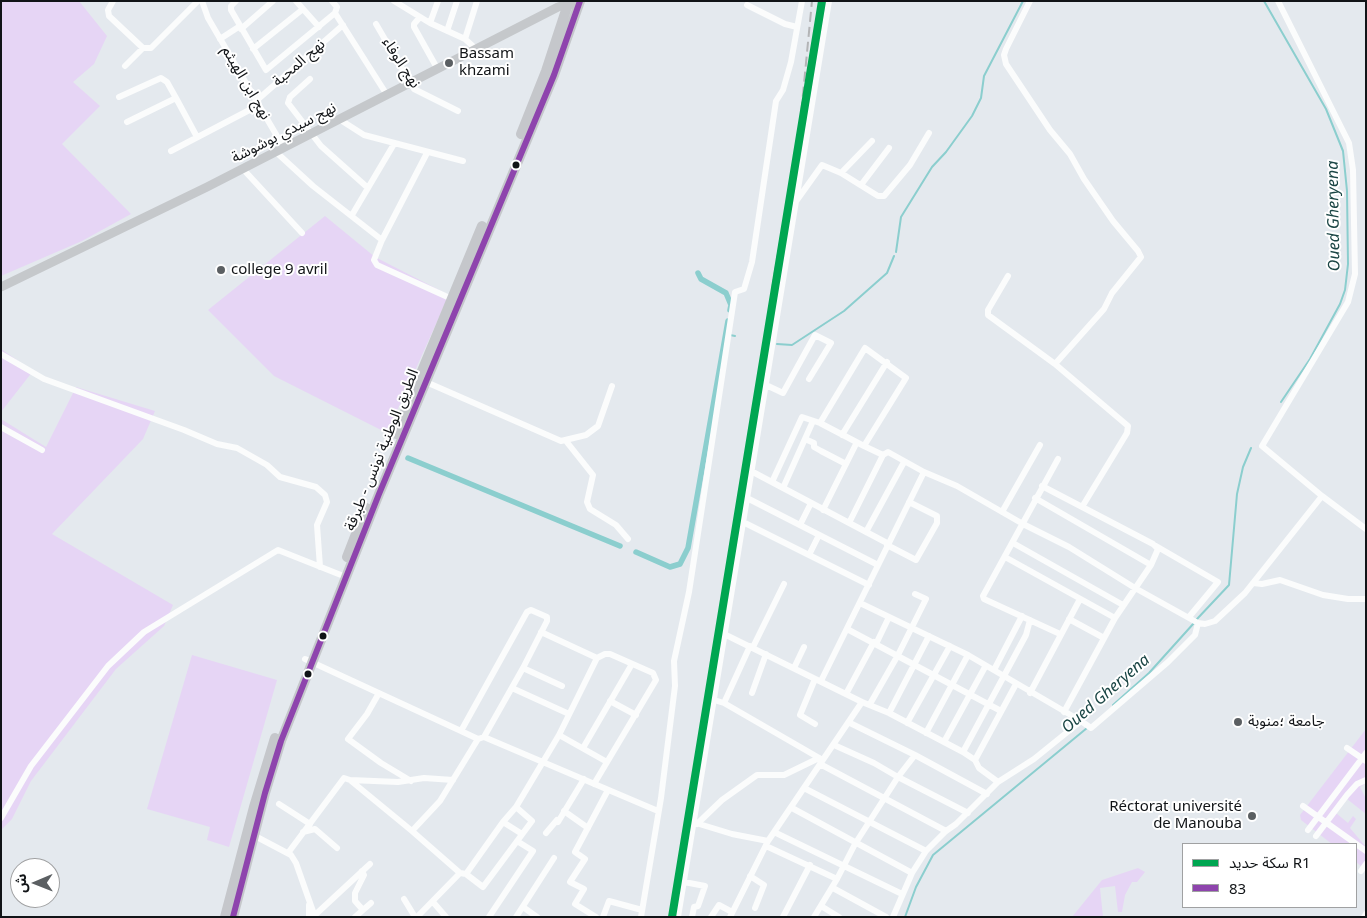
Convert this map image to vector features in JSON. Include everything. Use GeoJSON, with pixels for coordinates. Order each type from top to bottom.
{"type":"FeatureCollection","features":[{"type":"Feature","properties":{"kind":"main road","name":"الطريق الوطنية تونس - طبرقة"},"geometry":{"type":"LineString","coordinates":[[225,917],[264,770],[343,576],[426,382],[464,280],[554,75],[574,3]]}},
{"type":"Feature","properties":{"kind":"main road","name":"الطريق الوطنية تونس - طبرقة"},"geometry":{"type":"LineString","coordinates":[[343,576],[452,299],[464,280]]}},
{"type":"Feature","properties":{"kind":"main road","name":"الطريق الوطنية تونس - طبرقة"},"geometry":{"type":"LineString","coordinates":[[233,917],[281,741],[308,660]]}},
{"type":"Feature","properties":{"kind":"street"},"geometry":{"type":"LineString","coordinates":[[113,1],[108,10],[110,16],[143,48],[151,48],[200,2]]}},
{"type":"Feature","properties":{"kind":"street"},"geometry":{"type":"LineString","coordinates":[[236,1],[230,9],[264,68],[270,69],[334,14],[336,7],[332,1]]}},
{"type":"Feature","properties":{"kind":"street"},"geometry":{"type":"LineString","coordinates":[[220,39],[241,27],[273,1]]}},
{"type":"Feature","properties":{"kind":"street"},"geometry":{"type":"LineString","coordinates":[[296,1],[319,27]]}},
{"type":"Feature","properties":{"kind":"street"},"geometry":{"type":"LineString","coordinates":[[394,1],[404,4],[420,18],[465,39],[476,49]]}},
{"type":"Feature","properties":{"kind":"street"},"geometry":{"type":"LineString","coordinates":[[430,23],[438,1]]}},
{"type":"Feature","properties":{"kind":"street"},"geometry":{"type":"LineString","coordinates":[[447,31],[457,1]]}},
{"type":"Feature","properties":{"kind":"street"},"geometry":{"type":"LineString","coordinates":[[465,39],[477,1]]}},
{"type":"Feature","properties":{"kind":"street"},"geometry":{"type":"LineString","coordinates":[[603,917],[609,901],[641,913],[658,810],[675,686],[674,661],[689,592],[735,292],[744,289],[752,262],[758,232],[763,180],[776,101],[783,90],[791,62],[802,1]]}},
{"type":"Feature","properties":{"kind":"street"},"geometry":{"type":"LineString","coordinates":[[678,917],[696,823],[724,634],[829,1]]}},
{"type":"Feature","properties":{"kind":"street"},"geometry":{"type":"LineString","coordinates":[[1030,1],[1004,55],[1006,64],[1050,130],[1070,154],[1084,179],[1113,222],[1141,257],[1112,293],[1107,306],[1054,364]]}},
{"type":"Feature","properties":{"kind":"street"},"geometry":{"type":"LineString","coordinates":[[1278,1],[1351,149],[1354,170],[1356,254],[1351,296],[1262,446],[1322,496],[1366,528]]}},
{"type":"Feature","properties":{"kind":"street","name":"نهج ابن الهيثم"},"geometry":{"type":"LineString","coordinates":[[200,2],[257,103],[280,150],[313,186],[382,240]]}},
{"type":"Feature","properties":{"kind":"street","name":"نهج سيدي بوشوشة"},"geometry":{"type":"LineString","coordinates":[[1,287],[243,169],[437,68],[574,3]]}},
{"type":"Feature","properties":{"kind":"street"},"geometry":{"type":"LineString","coordinates":[[747,5],[786,24],[797,27]]}},
{"type":"Feature","properties":{"kind":"street"},"geometry":{"type":"LineString","coordinates":[[253,49],[303,9]]}},
{"type":"Feature","properties":{"kind":"street"},"geometry":{"type":"LineString","coordinates":[[334,14],[343,25],[387,95]]}},
{"type":"Feature","properties":{"kind":"street"},"geometry":{"type":"LineString","coordinates":[[420,18],[414,24],[414,27],[437,68]]}},
{"type":"Feature","properties":{"kind":"street","name":"نهج الوفاء"},"geometry":{"type":"LineString","coordinates":[[376,24],[418,92],[458,110]]}},
{"type":"Feature","properties":{"kind":"street","name":"نهج المحبة"},"geometry":{"type":"LineString","coordinates":[[170,151],[257,103],[343,25]]}},
{"type":"Feature","properties":{"kind":"street"},"geometry":{"type":"LineString","coordinates":[[125,66],[143,48]]}},
{"type":"Feature","properties":{"kind":"street"},"geometry":{"type":"LineString","coordinates":[[119,96],[162,78],[167,82],[197,137]]}},
{"type":"Feature","properties":{"kind":"street"},"geometry":{"type":"LineString","coordinates":[[310,79],[288,100],[311,133],[329,153],[368,188]]}},
{"type":"Feature","properties":{"kind":"street"},"geometry":{"type":"LineString","coordinates":[[127,122],[176,98]]}},
{"type":"Feature","properties":{"kind":"street"},"geometry":{"type":"LineString","coordinates":[[339,120],[364,135],[463,161]]}},
{"type":"Feature","properties":{"kind":"street"},"geometry":{"type":"LineString","coordinates":[[795,203],[819,166],[824,165],[841,173],[878,196],[886,194],[910,164],[929,133]]}},
{"type":"Feature","properties":{"kind":"street"},"geometry":{"type":"LineString","coordinates":[[841,173],[872,141]]}},
{"type":"Feature","properties":{"kind":"street"},"geometry":{"type":"LineString","coordinates":[[352,215],[394,144]]}},
{"type":"Feature","properties":{"kind":"street"},"geometry":{"type":"LineString","coordinates":[[861,185],[889,148]]}},
{"type":"Feature","properties":{"kind":"street"},"geometry":{"type":"LineString","coordinates":[[427,152],[374,257],[377,265],[452,299]]}},
{"type":"Feature","properties":{"kind":"street"},"geometry":{"type":"LineString","coordinates":[[243,169],[302,233]]}},
{"type":"Feature","properties":{"kind":"street"},"geometry":{"type":"LineString","coordinates":[[1008,276],[988,310],[988,315],[1054,364],[1128,426],[1127,433],[1082,507]]}},
{"type":"Feature","properties":{"kind":"street"},"geometry":{"type":"LineString","coordinates":[[766,385],[783,392],[815,336],[831,343],[809,379]]}},
{"type":"Feature","properties":{"kind":"street"},"geometry":{"type":"LineString","coordinates":[[784,488],[805,439],[865,348],[887,362],[906,378],[864,446]]}},
{"type":"Feature","properties":{"kind":"street"},"geometry":{"type":"LineString","coordinates":[[1,354],[44,380],[184,430],[217,444],[237,448],[267,466],[280,477],[316,487],[325,495],[327,502],[317,525],[320,567]]}},
{"type":"Feature","properties":{"kind":"street"},"geometry":{"type":"LineString","coordinates":[[842,435],[887,362]]}},
{"type":"Feature","properties":{"kind":"street"},"geometry":{"type":"LineString","coordinates":[[426,382],[501,417],[562,441],[586,435],[598,426],[612,386]]}},
{"type":"Feature","properties":{"kind":"street"},"geometry":{"type":"LineString","coordinates":[[772,482],[800,419],[804,417],[817,422],[856,444],[883,455]]}},
{"type":"Feature","properties":{"kind":"street"},"geometry":{"type":"LineString","coordinates":[[1,427],[42,450]]}},
{"type":"Feature","properties":{"kind":"street"},"geometry":{"type":"LineString","coordinates":[[805,439],[814,443],[814,447],[846,464]]}},
{"type":"Feature","properties":{"kind":"street"},"geometry":{"type":"LineString","coordinates":[[566,441],[593,475],[587,502],[590,509],[616,525],[628,539]]}},
{"type":"Feature","properties":{"kind":"street"},"geometry":{"type":"LineString","coordinates":[[823,510],[856,444]]}},
{"type":"Feature","properties":{"kind":"street"},"geometry":{"type":"LineString","coordinates":[[1002,512],[1040,445]]}},
{"type":"Feature","properties":{"kind":"street"},"geometry":{"type":"LineString","coordinates":[[849,523],[883,455],[888,452],[924,472],[957,486],[1023,524],[1069,547],[1135,588],[1193,620],[1205,624],[1215,620],[1254,583],[1322,496]]}},
{"type":"Feature","properties":{"kind":"street"},"geometry":{"type":"LineString","coordinates":[[1058,459],[984,598],[1060,634]]}},
{"type":"Feature","properties":{"kind":"street"},"geometry":{"type":"LineString","coordinates":[[866,532],[904,462]]}},
{"type":"Feature","properties":{"kind":"street"},"geometry":{"type":"LineString","coordinates":[[751,471],[916,560],[937,523],[937,516],[909,502]]}},
{"type":"Feature","properties":{"kind":"street"},"geometry":{"type":"LineString","coordinates":[[815,724],[800,715],[847,629],[887,544],[924,472]]}},
{"type":"Feature","properties":{"kind":"street"},"geometry":{"type":"LineString","coordinates":[[860,603],[968,655],[985,667],[994,670],[1089,727],[1168,662],[1195,635],[1193,620],[1218,582],[1156,546],[1042,486]]}},
{"type":"Feature","properties":{"kind":"street"},"geometry":{"type":"LineString","coordinates":[[747,498],[878,566]]}},
{"type":"Feature","properties":{"kind":"street"},"geometry":{"type":"LineString","coordinates":[[1036,498],[1151,566]]}},
{"type":"Feature","properties":{"kind":"street"},"geometry":{"type":"LineString","coordinates":[[800,526],[811,503]]}},
{"type":"Feature","properties":{"kind":"street"},"geometry":{"type":"LineString","coordinates":[[743,522],[869,585]]}},
{"type":"Feature","properties":{"kind":"street"},"geometry":{"type":"LineString","coordinates":[[809,555],[819,535]]}},
{"type":"Feature","properties":{"kind":"street"},"geometry":{"type":"LineString","coordinates":[[1013,543],[1123,605]]}},
{"type":"Feature","properties":{"kind":"street"},"geometry":{"type":"LineString","coordinates":[[1064,712],[1115,618],[1151,566],[1158,552],[1156,546]]}},
{"type":"Feature","properties":{"kind":"street"},"geometry":{"type":"LineString","coordinates":[[1,818],[31,766],[108,666],[144,632],[278,550],[343,576]]}},
{"type":"Feature","properties":{"kind":"street"},"geometry":{"type":"LineString","coordinates":[[1005,557],[1115,618]]}},
{"type":"Feature","properties":{"kind":"street"},"geometry":{"type":"LineString","coordinates":[[1254,583],[1262,584],[1280,580],[1323,596],[1366,599]]}},
{"type":"Feature","properties":{"kind":"street"},"geometry":{"type":"LineString","coordinates":[[724,702],[784,584]]}},
{"type":"Feature","properties":{"kind":"street"},"geometry":{"type":"LineString","coordinates":[[870,704],[898,656],[926,599],[915,594]]}},
{"type":"Feature","properties":{"kind":"street"},"geometry":{"type":"LineString","coordinates":[[1030,693],[1080,599]]}},
{"type":"Feature","properties":{"kind":"street"},"geometry":{"type":"LineString","coordinates":[[412,831],[440,801],[481,738],[523,668],[547,618],[528,611],[461,731]]}},
{"type":"Feature","properties":{"kind":"street"},"geometry":{"type":"LineString","coordinates":[[994,670],[1022,616]]}},
{"type":"Feature","properties":{"kind":"street"},"geometry":{"type":"LineString","coordinates":[[846,694],[889,617]]}},
{"type":"Feature","properties":{"kind":"street"},"geometry":{"type":"LineString","coordinates":[[1069,619],[1104,638]]}},
{"type":"Feature","properties":{"kind":"street"},"geometry":{"type":"LineString","coordinates":[[962,752],[1026,635],[1030,620]]}},
{"type":"Feature","properties":{"kind":"street"},"geometry":{"type":"LineString","coordinates":[[847,629],[952,687],[1001,711]]}},
{"type":"Feature","properties":{"kind":"street"},"geometry":{"type":"LineString","coordinates":[[541,632],[597,658]]}},
{"type":"Feature","properties":{"kind":"street"},"geometry":{"type":"LineString","coordinates":[[724,634],[752,646],[862,702],[889,713],[944,742],[975,760],[979,768],[998,782]]}},
{"type":"Feature","properties":{"kind":"street"},"geometry":{"type":"LineString","coordinates":[[889,713],[929,636]]}},
{"type":"Feature","properties":{"kind":"street"},"geometry":{"type":"LineString","coordinates":[[907,723],[950,646]]}},
{"type":"Feature","properties":{"kind":"street"},"geometry":{"type":"LineString","coordinates":[[794,668],[804,647]]}},
{"type":"Feature","properties":{"kind":"street"},"geometry":{"type":"LineString","coordinates":[[404,899],[416,917],[463,874],[516,807],[559,735],[597,658],[610,654],[653,673],[656,680],[594,784]]}},
{"type":"Feature","properties":{"kind":"street"},"geometry":{"type":"LineString","coordinates":[[752,693],[766,654]]}},
{"type":"Feature","properties":{"kind":"street"},"geometry":{"type":"LineString","coordinates":[[926,733],[968,655]]}},
{"type":"Feature","properties":{"kind":"street"},"geometry":{"type":"LineString","coordinates":[[308,660],[461,731],[542,761],[658,810]]}},
{"type":"Feature","properties":{"kind":"street"},"geometry":{"type":"LineString","coordinates":[[583,748],[632,664]]}},
{"type":"Feature","properties":{"kind":"street"},"geometry":{"type":"LineString","coordinates":[[944,742],[985,667]]}},
{"type":"Feature","properties":{"kind":"street"},"geometry":{"type":"LineString","coordinates":[[523,668],[562,686]]}},
{"type":"Feature","properties":{"kind":"street"},"geometry":{"type":"LineString","coordinates":[[975,760],[1016,684]]}},
{"type":"Feature","properties":{"kind":"street"},"geometry":{"type":"LineString","coordinates":[[512,688],[569,714]]}},
{"type":"Feature","properties":{"kind":"street"},"geometry":{"type":"LineString","coordinates":[[379,693],[367,714],[348,740],[380,763],[411,781]]}},
{"type":"Feature","properties":{"kind":"street"},"geometry":{"type":"LineString","coordinates":[[714,700],[724,702],[883,798],[946,831]]}},
{"type":"Feature","properties":{"kind":"street"},"geometry":{"type":"LineString","coordinates":[[610,701],[636,714]]}},
{"type":"Feature","properties":{"kind":"street"},"geometry":{"type":"LineString","coordinates":[[711,917],[719,905],[732,915],[750,876],[774,832],[792,808],[820,760],[850,723],[862,702]]}},
{"type":"Feature","properties":{"kind":"street"},"geometry":{"type":"LineString","coordinates":[[893,917],[912,873],[926,850],[968,813],[998,782],[1034,759],[1080,721]]}},
{"type":"Feature","properties":{"kind":"street"},"geometry":{"type":"LineString","coordinates":[[850,723],[987,794]]}},
{"type":"Feature","properties":{"kind":"street"},"geometry":{"type":"LineString","coordinates":[[559,735],[607,762]]}},
{"type":"Feature","properties":{"kind":"street"},"geometry":{"type":"LineString","coordinates":[[834,745],[874,763],[968,813]]}},
{"type":"Feature","properties":{"kind":"street"},"geometry":{"type":"LineString","coordinates":[[1308,830],[1364,757],[1347,748]]}},
{"type":"Feature","properties":{"kind":"street"},"geometry":{"type":"LineString","coordinates":[[814,917],[833,888],[843,865],[883,798],[915,755]]}},
{"type":"Feature","properties":{"kind":"street"},"geometry":{"type":"LineString","coordinates":[[696,823],[722,800],[757,775],[784,775],[820,760]]}},
{"type":"Feature","properties":{"kind":"street"},"geometry":{"type":"LineString","coordinates":[[288,853],[341,779],[411,781],[424,778],[453,780]]}},
{"type":"Feature","properties":{"kind":"street"},"geometry":{"type":"LineString","coordinates":[[546,833],[557,820],[558,822],[584,779]]}},
{"type":"Feature","properties":{"kind":"street"},"geometry":{"type":"LineString","coordinates":[[350,780],[463,874],[483,887],[532,821],[516,807]]}},
{"type":"Feature","properties":{"kind":"street"},"geometry":{"type":"LineString","coordinates":[[1316,836],[1346,795],[1357,784],[1366,780]]}},
{"type":"Feature","properties":{"kind":"street"},"geometry":{"type":"LineString","coordinates":[[804,788],[926,850]]}},
{"type":"Feature","properties":{"kind":"street"},"geometry":{"type":"LineString","coordinates":[[596,917],[575,904],[584,889],[570,882],[586,859],[575,852],[608,790]]}},
{"type":"Feature","properties":{"kind":"street"},"geometry":{"type":"LineString","coordinates":[[279,804],[310,824]]}},
{"type":"Feature","properties":{"kind":"street"},"geometry":{"type":"LineString","coordinates":[[1303,806],[1355,843]]}},
{"type":"Feature","properties":{"kind":"street"},"geometry":{"type":"LineString","coordinates":[[792,808],[855,844],[912,873]]}},
{"type":"Feature","properties":{"kind":"street"},"geometry":{"type":"LineString","coordinates":[[564,812],[588,828]]}},
{"type":"Feature","properties":{"kind":"street"},"geometry":{"type":"LineString","coordinates":[[503,822],[522,834]]}},
{"type":"Feature","properties":{"kind":"street"},"geometry":{"type":"LineString","coordinates":[[696,823],[767,844],[837,878]]}},
{"type":"Feature","properties":{"kind":"street"},"geometry":{"type":"LineString","coordinates":[[303,832],[315,829],[337,848]]}},
{"type":"Feature","properties":{"kind":"street"},"geometry":{"type":"LineString","coordinates":[[774,832],[902,894]]}},
{"type":"Feature","properties":{"kind":"street"},"geometry":{"type":"LineString","coordinates":[[255,836],[288,853],[296,863],[313,916],[370,864]]}},
{"type":"Feature","properties":{"kind":"street"},"geometry":{"type":"LineString","coordinates":[[489,917],[533,852],[517,841]]}},
{"type":"Feature","properties":{"kind":"street"},"geometry":{"type":"LineString","coordinates":[[516,917],[554,858]]}},
{"type":"Feature","properties":{"kind":"street"},"geometry":{"type":"LineString","coordinates":[[1361,871],[1366,864]]}},
{"type":"Feature","properties":{"kind":"street"},"geometry":{"type":"LineString","coordinates":[[782,917],[810,865]]}},
{"type":"Feature","properties":{"kind":"street"},"geometry":{"type":"LineString","coordinates":[[362,871],[364,875],[354,893],[355,901],[363,910]]}},
{"type":"Feature","properties":{"kind":"street"},"geometry":{"type":"LineString","coordinates":[[750,876],[764,885],[754,908]]}},
{"type":"Feature","properties":{"kind":"street"},"geometry":{"type":"LineString","coordinates":[[684,882],[705,886],[698,906],[694,907],[692,917]]}},
{"type":"Feature","properties":{"kind":"street"},"geometry":{"type":"LineString","coordinates":[[833,888],[886,917]]}},
{"type":"Feature","properties":{"kind":"street"},"geometry":{"type":"LineString","coordinates":[[433,902],[446,917]]}},
{"type":"Feature","properties":{"kind":"street"},"geometry":{"type":"LineString","coordinates":[[355,917],[371,903]]}},
{"type":"Feature","properties":{"kind":"street"},"geometry":{"type":"LineString","coordinates":[[821,906],[839,917]]}},
{"type":"Feature","properties":{"kind":"street"},"geometry":{"type":"LineString","coordinates":[[522,907],[538,917],[542,915],[545,917]]}},
{"type":"Feature","properties":{"kind":"shaded area"},"geometry":{"type":"Polygon","coordinates":[[[1,1],[79,1],[107,36],[94,64],[73,82],[100,106],[62,144],[131,214],[82,241],[1,276],[1,1]]]}},
{"type":"Feature","properties":{"kind":"shaded area"},"geometry":{"type":"Polygon","coordinates":[[[325,216],[375,257],[449,295],[387,433],[274,376],[208,310],[325,216]]]}},
{"type":"Feature","properties":{"kind":"shaded area"},"geometry":{"type":"Polygon","coordinates":[[[1,349],[33,371],[1,412],[1,349]]]}},
{"type":"Feature","properties":{"kind":"shaded area"},"geometry":{"type":"Polygon","coordinates":[[[76,387],[155,411],[143,439],[52,534],[173,605],[164,626],[116,669],[31,781],[12,819],[1,830],[1,419],[46,447],[76,387]]]}},
{"type":"Feature","properties":{"kind":"shaded area"},"geometry":{"type":"Polygon","coordinates":[[[192,655],[277,680],[229,847],[207,840],[210,827],[147,809],[192,655]]]}},
{"type":"Feature","properties":{"kind":"shaded area"},"geometry":{"type":"Polygon","coordinates":[[[1366,729],[1366,783],[1360,787],[1366,799],[1366,814],[1347,799],[1336,813],[1348,823],[1353,816],[1356,819],[1350,828],[1366,847],[1366,870],[1357,863],[1357,843],[1331,843],[1301,820],[1300,815],[1366,729]]]}},
{"type":"Feature","properties":{"kind":"shaded area"},"geometry":{"type":"Polygon","coordinates":[[[1138,868],[1145,872],[1137,882],[1132,882],[1125,895],[1122,912],[1118,912],[1115,886],[1100,888],[1103,917],[1072,917],[1102,880],[1138,868]]]}},
{"type":"Feature","properties":{"kind":"waterway"},"geometry":{"type":"LineString","coordinates":[[896,252],[901,217],[932,167],[946,152],[972,116],[981,98],[984,76],[1023,1]]}},
{"type":"Feature","properties":{"kind":"waterway","name":"Oued Gheryena"},"geometry":{"type":"LineString","coordinates":[[1264,1],[1326,109],[1343,151],[1347,191],[1348,264],[1345,290],[1340,304],[1310,359],[1281,402]]}},
{"type":"Feature","properties":{"kind":"waterway"},"geometry":{"type":"LineString","coordinates":[[777,344],[792,345],[844,311],[887,273],[894,256]]}},
{"type":"Feature","properties":{"kind":"waterway"},"geometry":{"type":"LineString","coordinates":[[698,273],[701,279],[726,293],[731,305],[730,310]]}},
{"type":"Feature","properties":{"kind":"waterway"},"geometry":{"type":"LineString","coordinates":[[636,552],[670,567],[680,564],[688,548],[728,321]]}},
{"type":"Feature","properties":{"kind":"waterway"},"geometry":{"type":"LineString","coordinates":[[725,334],[735,336]]}},
{"type":"Feature","properties":{"kind":"waterway","name":"Oued Gheryena"},"geometry":{"type":"LineString","coordinates":[[1197,619],[1229,585],[1237,494],[1243,467],[1251,448]]}},
{"type":"Feature","properties":{"kind":"waterway"},"geometry":{"type":"LineString","coordinates":[[408,458],[620,546]]}},
{"type":"Feature","properties":{"kind":"waterway","name":"Oued Gheryena"},"geometry":{"type":"LineString","coordinates":[[1113,705],[1149,673],[1194,623]]}},
{"type":"Feature","properties":{"kind":"waterway","name":"Oued Gheryena"},"geometry":{"type":"LineString","coordinates":[[905,917],[916,887],[933,855],[1087,728]]}},
{"type":"Feature","properties":{"kind":"railway"},"geometry":{"type":"LineString","coordinates":[[772,289],[800,125],[812,1]]}},
{"type":"Feature","properties":{"kind":"rail line","name":"R1"},"geometry":{"type":"LineString","coordinates":[[672,917],[822,1]]}},
{"type":"Feature","properties":{"kind":"transit line","name":"83"},"geometry":{"type":"LineString","coordinates":[[233,917],[265,793],[281,741],[379,494],[554,75],[580,1]]}},
{"type":"Feature","properties":{"kind":"place","name":"Bassam khzami"},"geometry":{"type":"Point","coordinates":[449,63]}},
{"type":"Feature","properties":{"kind":"place","name":"college 9 avril"},"geometry":{"type":"Point","coordinates":[221,270]}},
{"type":"Feature","properties":{"kind":"place","name":"جامعة ؛منوبة"},"geometry":{"type":"Point","coordinates":[1238,722]}},
{"type":"Feature","properties":{"kind":"place","name":"Réctorat université de Manouba"},"geometry":{"type":"Point","coordinates":[1252,816]}}]}
